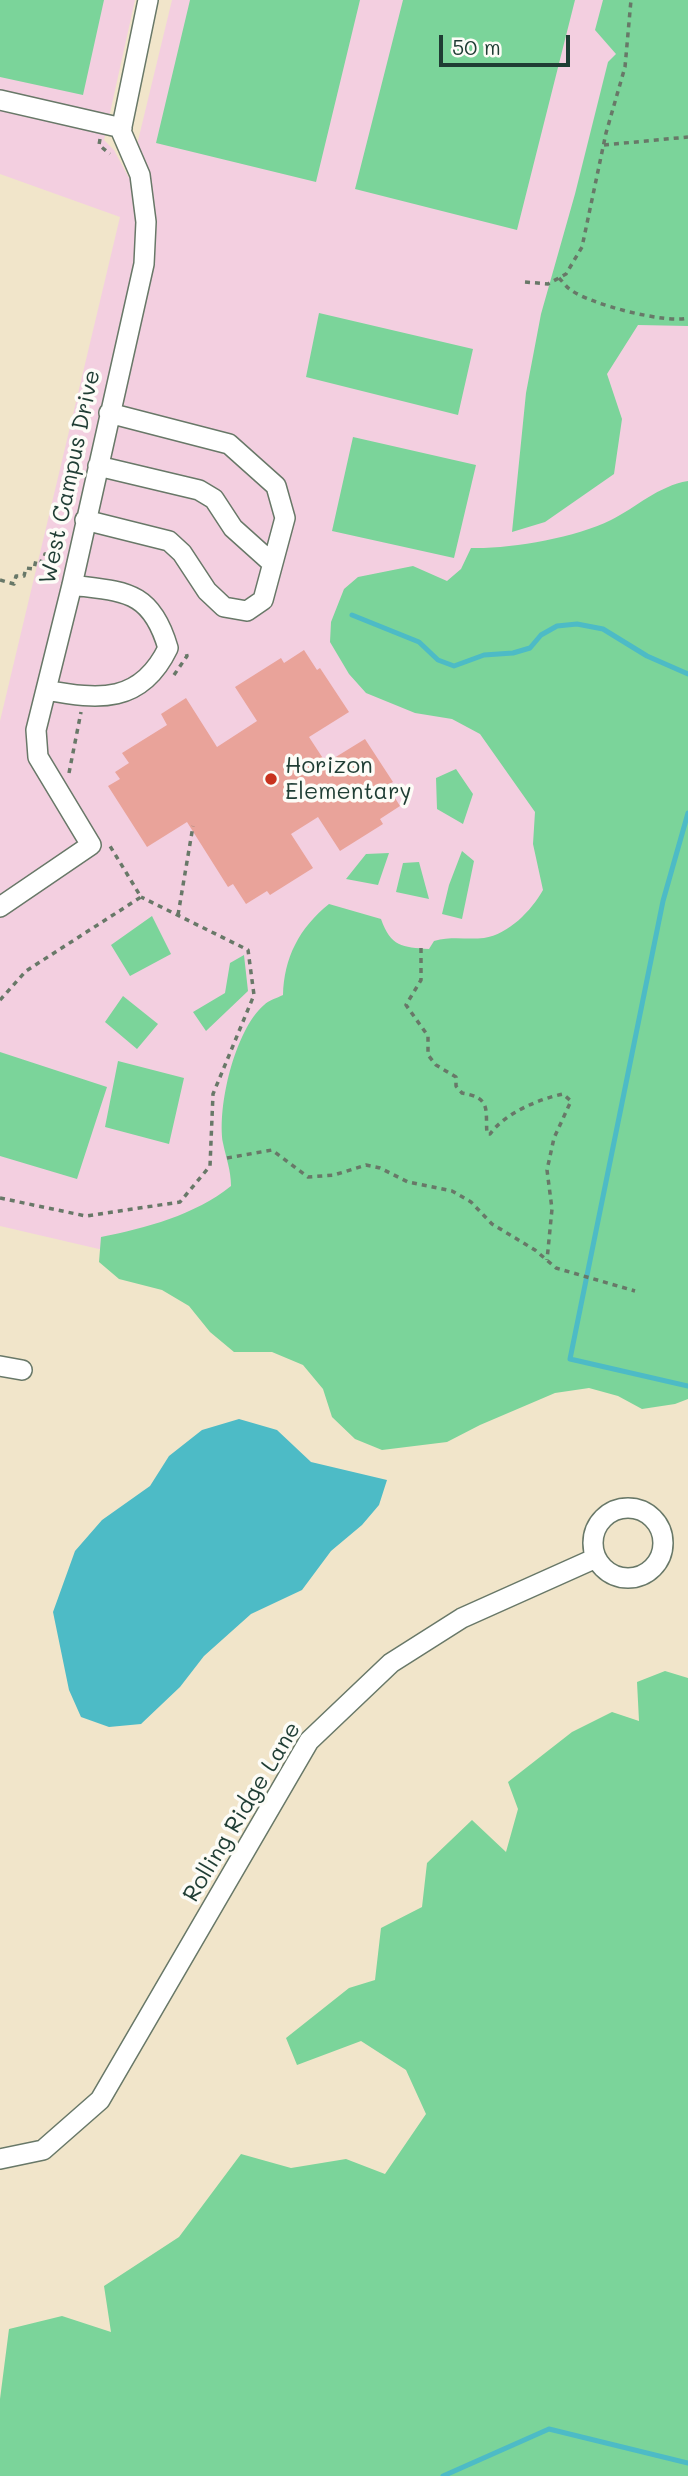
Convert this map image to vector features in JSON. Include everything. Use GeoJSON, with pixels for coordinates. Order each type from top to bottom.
{"type":"FeatureCollection","features":[{"type":"Feature","properties":{"kind":"street"},"geometry":{"type":"LineString","coordinates":[[0,100],[122,128],[148,0]]}},
{"type":"Feature","properties":{"kind":"street","name":"West Campus Drive"},"geometry":{"type":"LineString","coordinates":[[0,908],[91,845],[38,757],[36,730],[72,584],[144,264],[146,222],[140,175],[122,128]]}},
{"type":"Feature","properties":{"kind":"street"},"geometry":{"type":"LineString","coordinates":[[85,520],[169,541],[224,607],[247,611],[263,600],[285,518],[276,486],[229,444],[109,413]]}},
{"type":"Feature","properties":{"kind":"street"},"geometry":{"type":"LineString","coordinates":[[98,466],[199,490],[214,499],[233,528],[272,564]]}},
{"type":"Feature","properties":{"kind":"street"},"geometry":{"type":"LineString","coordinates":[[46,690],[88,698],[120,695],[159,666],[168,648],[162,627],[146,605],[127,592],[72,584]]}},
{"type":"Feature","properties":{"kind":"street"},"geometry":{"type":"LineString","coordinates":[[0,1366],[22,1370]]}},
{"type":"Feature","properties":{"kind":"street","name":"Rolling Ridge Lane"},"geometry":{"type":"LineString","coordinates":[[0,2159],[43,2150],[100,2100],[309,1741],[391,1663],[462,1618],[596,1558]]}},
{"type":"Feature","properties":{"kind":"path"},"geometry":{"type":"LineString","coordinates":[[524,282],[548,284],[566,274],[582,247],[604,145],[625,67],[632,0]]}},
{"type":"Feature","properties":{"kind":"path"},"geometry":{"type":"LineString","coordinates":[[604,145],[688,138]]}},
{"type":"Feature","properties":{"kind":"path"},"geometry":{"type":"LineString","coordinates":[[559,278],[571,291],[638,315],[673,321],[688,318]]}},
{"type":"Feature","properties":{"kind":"path"},"geometry":{"type":"LineString","coordinates":[[0,580],[14,584],[16,576],[24,576],[26,568],[34,569],[36,560],[43,562],[45,554],[61,557]]}},
{"type":"Feature","properties":{"kind":"path"},"geometry":{"type":"LineString","coordinates":[[178,915],[193,826]]}},
{"type":"Feature","properties":{"kind":"path"},"geometry":{"type":"LineString","coordinates":[[0,1198],[86,1216],[180,1202],[210,1166],[213,1094],[254,995],[248,950],[141,897]]}},
{"type":"Feature","properties":{"kind":"path"},"geometry":{"type":"LineString","coordinates":[[421,948],[421,980],[406,1005],[428,1036],[428,1055],[436,1065],[456,1077],[456,1086],[462,1093],[475,1095],[484,1102],[488,1112],[487,1134],[505,1117],[541,1100],[563,1094],[572,1101],[554,1138],[547,1170],[552,1209],[547,1260]]}},
{"type":"Feature","properties":{"kind":"path"},"geometry":{"type":"LineString","coordinates":[[0,1000],[26,971],[54,952]]}},
{"type":"Feature","properties":{"kind":"path"},"geometry":{"type":"LineString","coordinates":[[228,1158],[272,1150],[308,1177],[318,1178],[366,1165],[380,1168],[408,1182],[452,1191],[471,1202],[492,1224],[573,1275],[635,1291]]}},
{"type":"Feature","properties":{"kind":"shaded area"},"geometry":{"type":"Polygon","coordinates":[[[0,0],[135,0],[104,140],[114,150],[129,178],[172,0],[688,0],[688,1386],[0,1226],[0,721],[120,217],[0,174],[0,0]]]}},
{"type":"Feature","properties":{"kind":"green space"},"geometry":{"type":"Polygon","coordinates":[[[0,0],[104,0],[83,95],[0,77],[0,0]]]}},
{"type":"Feature","properties":{"kind":"green space"},"geometry":{"type":"Polygon","coordinates":[[[190,0],[360,0],[316,182],[156,143],[190,0]]]}},
{"type":"Feature","properties":{"kind":"green space"},"geometry":{"type":"Polygon","coordinates":[[[403,0],[575,0],[517,230],[355,189],[403,0]]]}},
{"type":"Feature","properties":{"kind":"green space"},"geometry":{"type":"Polygon","coordinates":[[[603,0],[688,0],[688,326],[638,325],[607,374],[622,419],[614,474],[545,522],[512,532],[526,393],[541,314],[608,62],[616,54],[595,30],[603,0]]]}},
{"type":"Feature","properties":{"kind":"green space"},"geometry":{"type":"Polygon","coordinates":[[[319,313],[473,349],[458,415],[306,377],[319,313]]]}},
{"type":"Feature","properties":{"kind":"green space"},"geometry":{"type":"Polygon","coordinates":[[[353,437],[476,465],[454,558],[332,531],[353,437]]]}},
{"type":"Feature","properties":{"kind":"green space"},"geometry":{"type":"Polygon","coordinates":[[[688,481],[688,1399],[675,1404],[642,1409],[618,1396],[589,1388],[555,1393],[447,1442],[382,1450],[355,1439],[332,1417],[323,1389],[303,1365],[272,1352],[234,1352],[210,1332],[189,1306],[162,1290],[119,1279],[99,1262],[101,1237],[186,1213],[231,1186],[222,1127],[230,1070],[254,1017],[266,1003],[283,995],[286,969],[295,945],[309,923],[329,904],[381,919],[389,935],[399,944],[429,949],[434,941],[484,938],[502,932],[526,913],[543,890],[533,844],[535,812],[480,734],[452,719],[415,713],[366,693],[349,674],[330,642],[331,622],[344,589],[358,577],[413,566],[447,581],[461,569],[471,548],[523,544],[579,532],[611,520],[667,487],[688,481]]]}},
{"type":"Feature","properties":{"kind":"green space"},"geometry":{"type":"Polygon","coordinates":[[[456,769],[473,794],[463,824],[437,809],[436,778],[456,769]]]}},
{"type":"Feature","properties":{"kind":"green space"},"geometry":{"type":"Polygon","coordinates":[[[462,851],[474,861],[462,919],[442,914],[449,885],[462,851]]]}},
{"type":"Feature","properties":{"kind":"green space"},"geometry":{"type":"Polygon","coordinates":[[[389,853],[378,885],[346,879],[366,854],[389,853]]]}},
{"type":"Feature","properties":{"kind":"green space"},"geometry":{"type":"Polygon","coordinates":[[[419,862],[429,899],[396,892],[403,863],[419,862]]]}},
{"type":"Feature","properties":{"kind":"green space"},"geometry":{"type":"Polygon","coordinates":[[[152,916],[171,954],[130,976],[111,945],[152,916]]]}},
{"type":"Feature","properties":{"kind":"green space"},"geometry":{"type":"Polygon","coordinates":[[[244,955],[248,991],[206,1031],[193,1012],[225,993],[230,963],[244,955]]]}},
{"type":"Feature","properties":{"kind":"green space"},"geometry":{"type":"Polygon","coordinates":[[[123,996],[158,1024],[137,1049],[105,1022],[123,996]]]}},
{"type":"Feature","properties":{"kind":"green space"},"geometry":{"type":"Polygon","coordinates":[[[0,1052],[107,1087],[77,1179],[0,1156],[0,1052]]]}},
{"type":"Feature","properties":{"kind":"green space"},"geometry":{"type":"Polygon","coordinates":[[[118,1061],[184,1078],[169,1144],[105,1127],[118,1061]]]}},
{"type":"Feature","properties":{"kind":"green space"},"geometry":{"type":"Polygon","coordinates":[[[665,1671],[688,1678],[688,2476],[0,2476],[0,2399],[9,2329],[62,2316],[111,2332],[104,2286],[179,2237],[241,2154],[291,2168],[346,2159],[385,2174],[426,2114],[406,2070],[361,2041],[297,2065],[286,2038],[349,1988],[375,1980],[381,1928],[422,1907],[427,1863],[472,1820],[506,1852],[518,1809],[508,1782],[572,1732],[612,1712],[639,1721],[637,1682],[665,1671]]]}},
{"type":"Feature","properties":{"kind":"water"},"geometry":{"type":"Polygon","coordinates":[[[239,1419],[277,1430],[311,1462],[387,1480],[379,1505],[362,1525],[331,1551],[302,1590],[251,1614],[204,1656],[180,1687],[141,1724],[109,1727],[81,1717],[69,1690],[53,1612],[75,1551],[102,1520],[150,1486],[169,1456],[202,1430],[239,1419]]]}},
{"type":"Feature","properties":{"kind":"building"},"geometry":{"type":"Polygon","coordinates":[[[304,650],[317,670],[320,668],[349,712],[309,737],[326,763],[365,739],[393,782],[387,785],[400,806],[380,819],[383,824],[340,851],[318,817],[291,834],[313,868],[270,895],[267,891],[246,904],[233,884],[228,887],[187,822],[147,847],[108,786],[120,779],[115,772],[129,763],[122,753],[167,725],[161,714],[186,698],[217,747],[257,721],[235,687],[281,658],[284,663],[304,650]]]}},
{"type":"Feature","properties":{"kind":"waterway"},"geometry":{"type":"LineString","coordinates":[[352,615],[419,642],[438,660],[454,666],[484,655],[513,653],[530,648],[541,635],[557,626],[577,624],[603,629],[647,656],[688,674]]}},
{"type":"Feature","properties":{"kind":"waterway"},"geometry":{"type":"LineString","coordinates":[[688,813],[663,901],[570,1359],[688,1386]]}},
{"type":"Feature","properties":{"kind":"waterway"},"geometry":{"type":"LineString","coordinates":[[443,2476],[549,2429],[688,2463]]}},
{"type":"Feature","properties":{"kind":"place","name":"Horizon Elementary"},"geometry":{"type":"Point","coordinates":[271,779]}}]}
